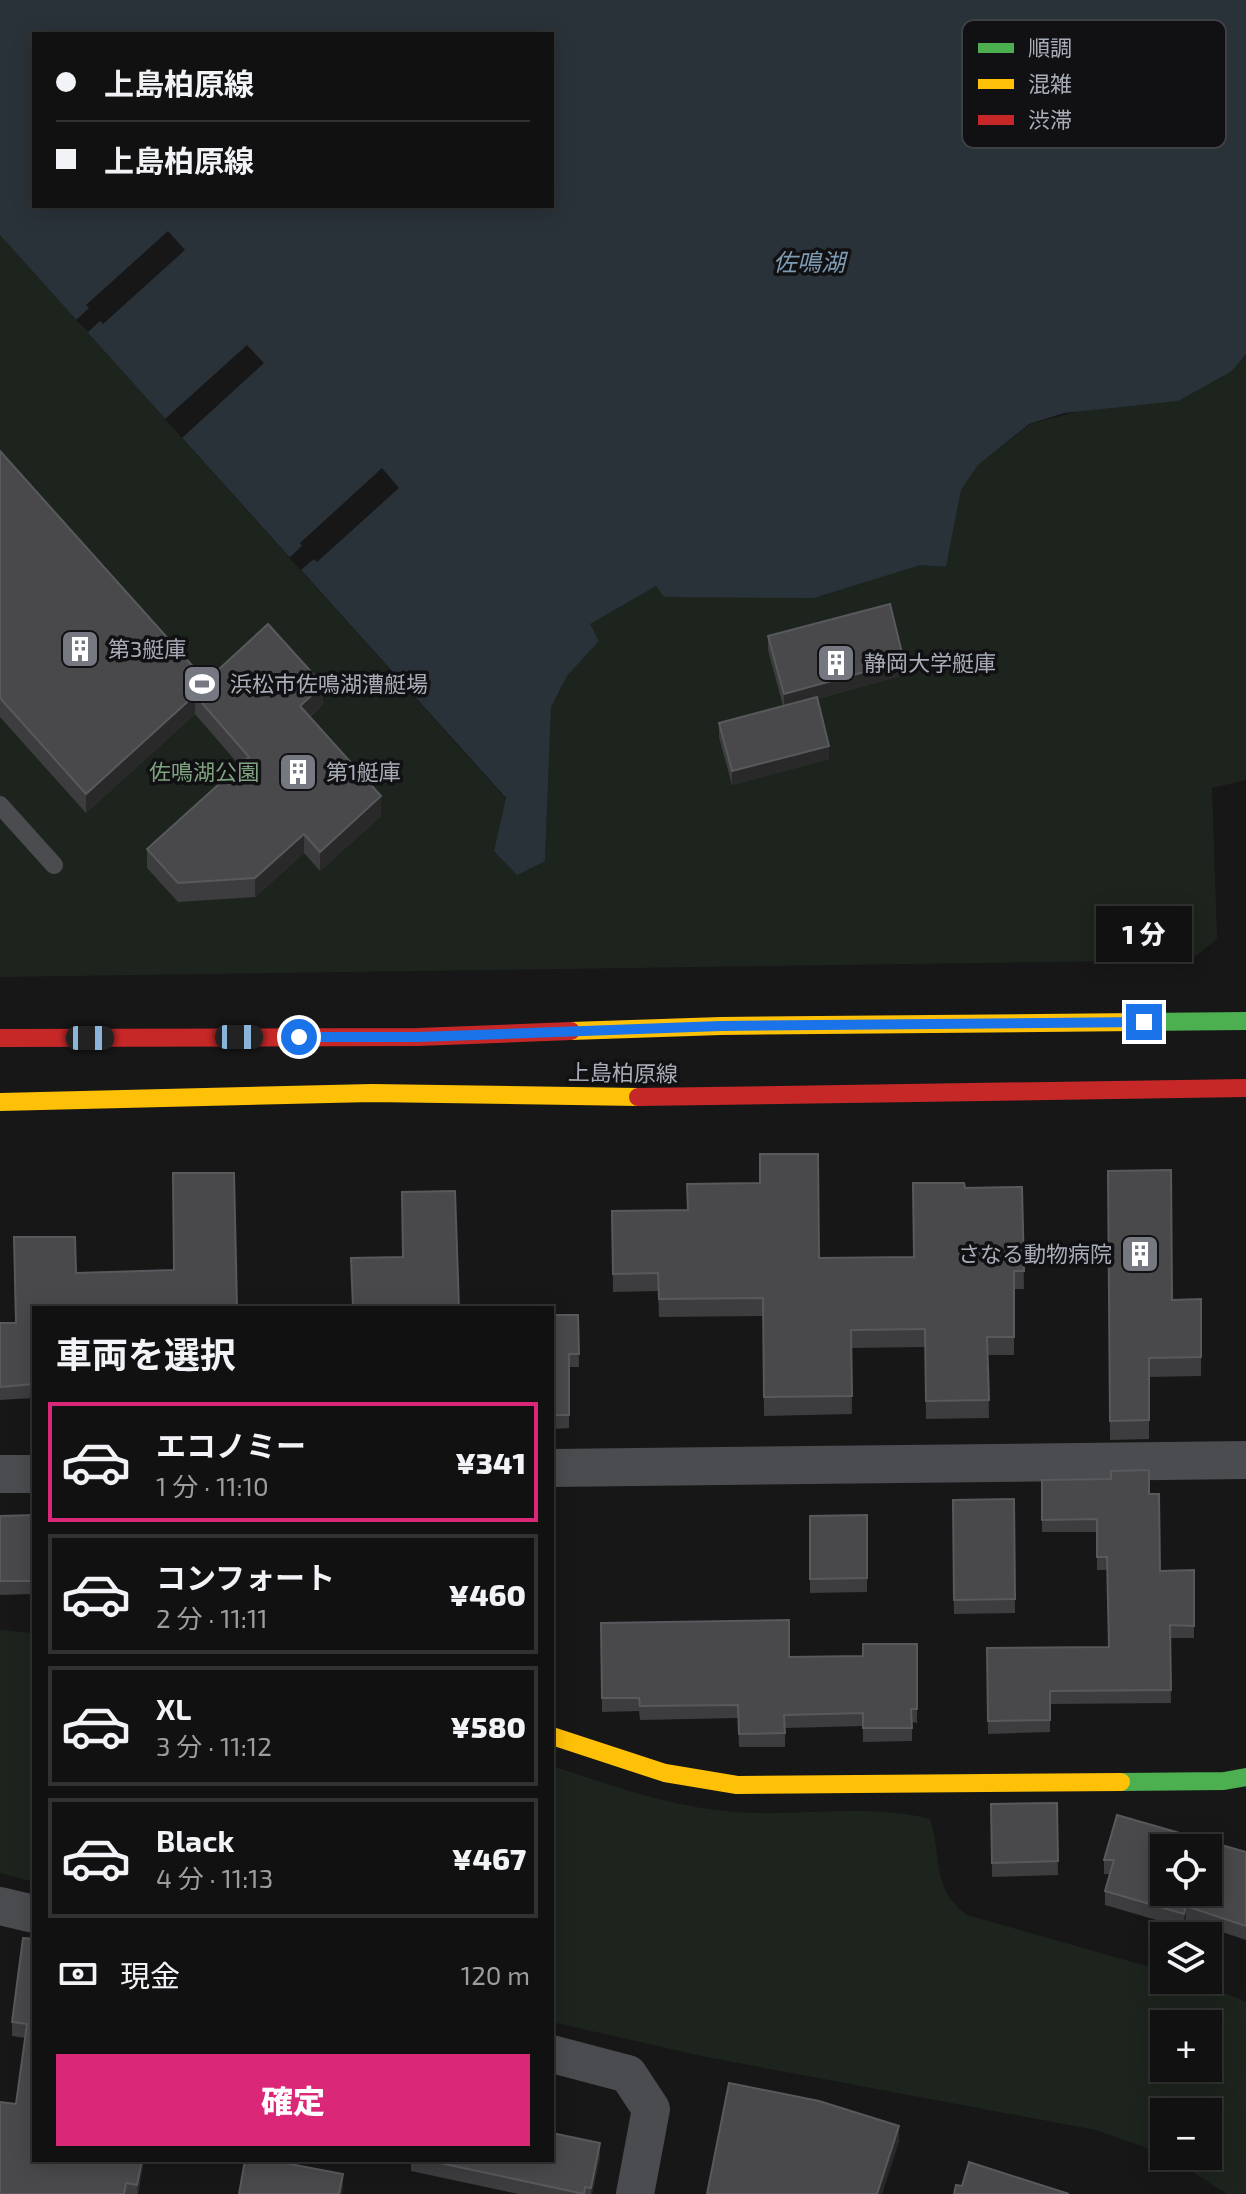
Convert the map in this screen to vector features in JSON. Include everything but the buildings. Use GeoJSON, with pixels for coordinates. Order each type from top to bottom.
{"type":"FeatureCollection","features":[{"type":"Feature","properties":{"kind":"street","name":"上島柏原線"},"geometry":{"type":"LineString","coordinates":[[0,1038],[418,1037],[721,1026],[1246,1021]]}},
{"type":"Feature","properties":{"kind":"street","name":"上島柏原線"},"geometry":{"type":"LineString","coordinates":[[0,1102],[372,1093],[685,1098],[1246,1088]]}},
{"type":"Feature","properties":{"kind":"street"},"geometry":{"type":"LineString","coordinates":[[554,1468],[1246,1460]]}},
{"type":"Feature","properties":{"kind":"street"},"geometry":{"type":"LineString","coordinates":[[0,1474],[32,1474]]}},
{"type":"Feature","properties":{"kind":"street"},"geometry":{"type":"LineString","coordinates":[[554,1737],[665,1773],[737,1785],[1224,1781],[1246,1777]]}},
{"type":"Feature","properties":{"kind":"street"},"geometry":{"type":"LineString","coordinates":[[0,1906],[32,1914]]}},
{"type":"Feature","properties":{"kind":"street"},"geometry":{"type":"LineString","coordinates":[[554,2055],[628,2074],[651,2109],[635,2194]]}},
{"type":"Feature","properties":{"kind":"lane"},"geometry":{"type":"LineString","coordinates":[[0,805],[54,865]]}},
{"type":"Feature","properties":{"kind":"green space","name":"佐鳴湖公園"},"geometry":{"type":"Polygon","coordinates":[[[0,235],[506,799],[494,851],[545,861],[551,707],[567,676],[599,641],[589,624],[657,585],[814,598],[921,565],[946,567],[961,490],[978,465],[1030,424],[1232,371],[1246,354],[1246,780],[1212,788],[1217,939],[1191,960],[0,977],[0,235]]]}},
{"type":"Feature","properties":{"kind":"green space"},"geometry":{"type":"Polygon","coordinates":[[[0,1630],[32,1633],[32,1881],[0,1873],[0,1630]]]}},
{"type":"Feature","properties":{"kind":"green space"},"geometry":{"type":"Polygon","coordinates":[[[554,1767],[642,1795],[688,1806],[759,1813],[882,1812],[930,1819],[942,1883],[947,1894],[967,1915],[1150,1967],[1150,1994],[1222,1992],[1246,2002],[1246,2194],[1227,2194],[1189,2170],[1222,2170],[1222,2098],[1150,2098],[1150,2149],[1096,2130],[706,2057],[554,2022],[554,1767]]]}},
{"type":"Feature","properties":{"kind":"water","name":"佐鳴湖"},"geometry":{"type":"Polygon","coordinates":[[[0,0],[1246,0],[1246,354],[1232,371],[1178,401],[1064,413],[1029,424],[978,465],[961,490],[946,567],[921,565],[814,598],[664,597],[656,586],[590,624],[599,641],[567,676],[551,707],[545,861],[517,875],[494,851],[506,798],[0,235],[0,0]]]}},
{"type":"Feature","properties":{"kind":"pier"},"geometry":{"type":"Polygon","coordinates":[[[168,231],[185,250],[103,324],[100,321],[88,332],[76,320],[89,308],[86,305],[168,231]]]}},
{"type":"Feature","properties":{"kind":"pier"},"geometry":{"type":"Polygon","coordinates":[[[247,345],[264,363],[182,438],[165,419],[247,345]]]}},
{"type":"Feature","properties":{"kind":"pier"},"geometry":{"type":"Polygon","coordinates":[[[382,468],[399,488],[317,562],[314,559],[301,570],[289,558],[302,546],[300,543],[382,468]]]}},
{"type":"Feature","properties":{"kind":"traffic: fast"},"geometry":{"type":"LineString","coordinates":[[1138,1022],[1246,1021]]}},
{"type":"Feature","properties":{"kind":"traffic: fast"},"geometry":{"type":"LineString","coordinates":[[1121,1782],[1224,1781],[1246,1777]]}},
{"type":"Feature","properties":{"kind":"traffic: slow"},"geometry":{"type":"LineString","coordinates":[[571,1031],[721,1026],[1138,1022]]}},
{"type":"Feature","properties":{"kind":"traffic: slow"},"geometry":{"type":"LineString","coordinates":[[0,1102],[372,1093],[638,1097]]}},
{"type":"Feature","properties":{"kind":"traffic: slow"},"geometry":{"type":"LineString","coordinates":[[554,1737],[665,1773],[737,1785],[1121,1782]]}},
{"type":"Feature","properties":{"kind":"traffic: jam"},"geometry":{"type":"LineString","coordinates":[[0,1038],[418,1037],[571,1031]]}},
{"type":"Feature","properties":{"kind":"traffic: jam"},"geometry":{"type":"LineString","coordinates":[[638,1097],[1246,1088]]}},
{"type":"Feature","properties":{"kind":"place","name":"第3艇庫"},"geometry":{"type":"Point","coordinates":[80,649]}},
{"type":"Feature","properties":{"kind":"place","name":"静岡大学艇庫"},"geometry":{"type":"Point","coordinates":[836,663]}},
{"type":"Feature","properties":{"kind":"place","name":"浜松市佐鳴湖漕艇場"},"geometry":{"type":"Point","coordinates":[202,684]}},
{"type":"Feature","properties":{"kind":"place","name":"第1艇庫"},"geometry":{"type":"Point","coordinates":[298,772]}},
{"type":"Feature","properties":{"kind":"place","name":"さなる動物病院"},"geometry":{"type":"Point","coordinates":[1140,1254]}},
{"type":"Feature","properties":{"kind":"route"},"geometry":{"type":"LineString","coordinates":[[299,1037],[418,1037],[721,1026],[1144,1022]]}}]}
